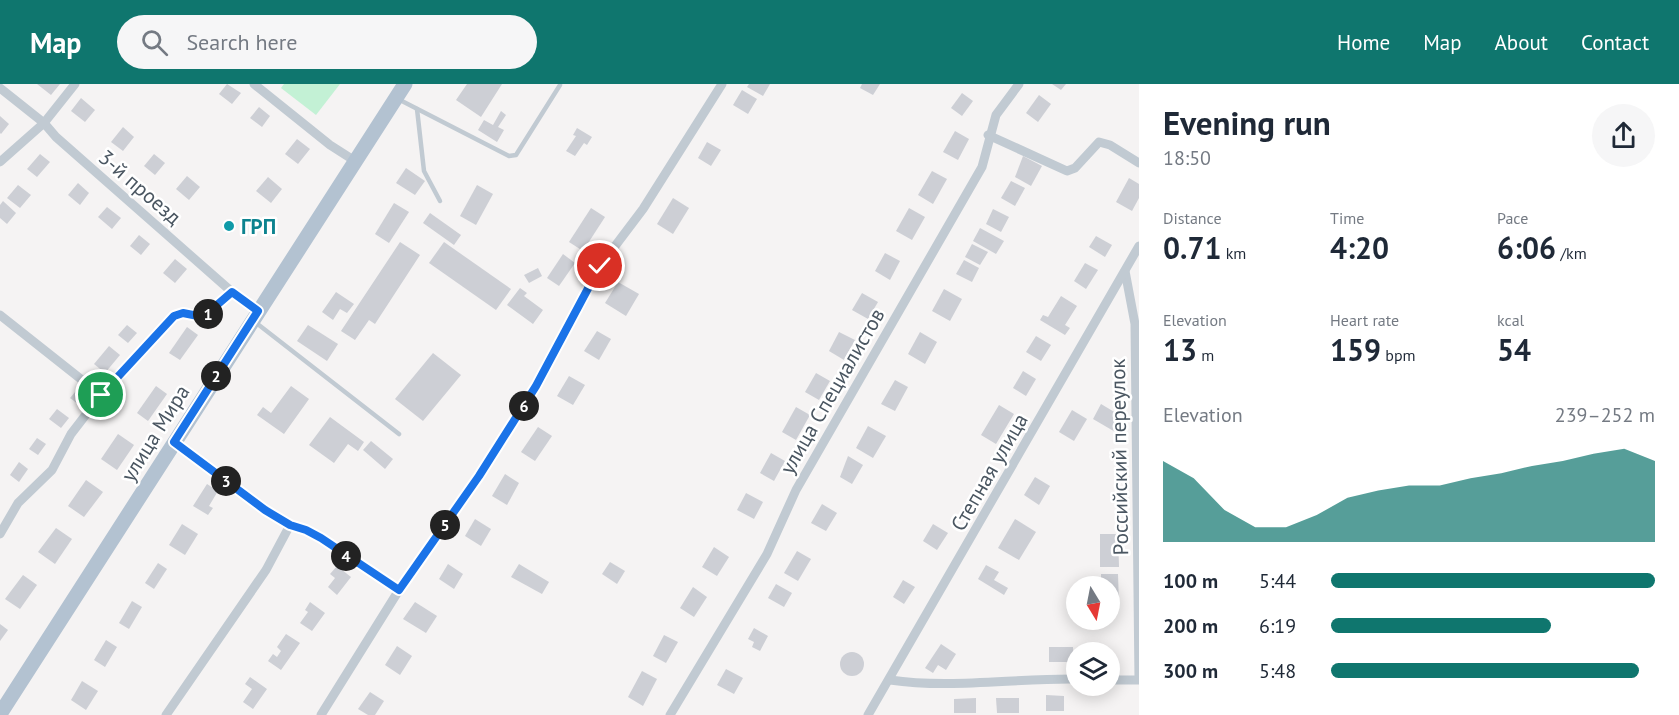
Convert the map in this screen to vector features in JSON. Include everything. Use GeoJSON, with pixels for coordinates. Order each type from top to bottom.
{"type":"FeatureCollection","features":[{"type":"Feature","properties":{"kind":"main road","name":"улица Мира"},"geometry":{"type":"LineString","coordinates":[[0,714],[405,84]]}},
{"type":"Feature","properties":{"kind":"street"},"geometry":{"type":"LineString","coordinates":[[0,162],[44,123],[75,84]]}},
{"type":"Feature","properties":{"kind":"street"},"geometry":{"type":"LineString","coordinates":[[254,84],[330,145],[355,161]]}},
{"type":"Feature","properties":{"kind":"street"},"geometry":{"type":"LineString","coordinates":[[321,715],[399,590],[486,467],[536,386],[600,266],[643,209],[722,84]]}},
{"type":"Feature","properties":{"kind":"street","name":"улица Специалистов"},"geometry":{"type":"LineString","coordinates":[[670,715],[767,554],[796,490],[982,167],[988,135],[996,115],[1019,84]]}},
{"type":"Feature","properties":{"kind":"street","name":"3-й проезд"},"geometry":{"type":"LineString","coordinates":[[0,88],[44,123],[56,137],[232,292],[255,316]]}},
{"type":"Feature","properties":{"kind":"street"},"geometry":{"type":"LineString","coordinates":[[988,135],[1067,171],[1075,168],[1099,142],[1110,145],[1139,163]]}},
{"type":"Feature","properties":{"kind":"street","name":"Степная улица"},"geometry":{"type":"LineString","coordinates":[[868,715],[1139,246]]}},
{"type":"Feature","properties":{"kind":"street","name":"Российский переулок"},"geometry":{"type":"LineString","coordinates":[[1125,271],[1135,324],[1139,680]]}},
{"type":"Feature","properties":{"kind":"street"},"geometry":{"type":"LineString","coordinates":[[0,534],[18,503],[52,470],[71,434],[101,395],[174,316],[183,313],[203,317],[232,292]]}},
{"type":"Feature","properties":{"kind":"street"},"geometry":{"type":"LineString","coordinates":[[0,315],[101,395]]}},
{"type":"Feature","properties":{"kind":"street"},"geometry":{"type":"LineString","coordinates":[[174,442],[265,510],[290,525],[321,538],[399,590]]}},
{"type":"Feature","properties":{"kind":"street"},"geometry":{"type":"LineString","coordinates":[[166,715],[220,633],[266,570],[290,525]]}},
{"type":"Feature","properties":{"kind":"street"},"geometry":{"type":"LineString","coordinates":[[890,680],[921,685],[1031,678],[1066,679]]}},
{"type":"Feature","properties":{"kind":"street"},"geometry":{"type":"LineString","coordinates":[[1120,680],[1139,680]]}},
{"type":"Feature","properties":{"kind":"lane"},"geometry":{"type":"LineString","coordinates":[[396,98],[509,156],[516,155],[560,85]]}},
{"type":"Feature","properties":{"kind":"lane"},"geometry":{"type":"LineString","coordinates":[[417,110],[424,171],[440,201]]}},
{"type":"Feature","properties":{"kind":"lane"},"geometry":{"type":"LineString","coordinates":[[255,316],[399,434]]}},
{"type":"Feature","properties":{"kind":"green space"},"geometry":{"type":"Polygon","coordinates":[[[284,84],[340,84],[316,115],[281,88],[284,84]]]}},
{"type":"Feature","properties":{"kind":"building"},"geometry":{"type":"Polygon","coordinates":[[[37,84],[60,84],[51,95],[37,84]]]}},
{"type":"Feature","properties":{"kind":"building"},"geometry":{"type":"Polygon","coordinates":[[[227,84],[241,93],[232,104],[219,94],[227,84]]]}},
{"type":"Feature","properties":{"kind":"building"},"geometry":{"type":"Polygon","coordinates":[[[467,84],[502,84],[481,117],[456,100],[467,84]]]}},
{"type":"Feature","properties":{"kind":"building"},"geometry":{"type":"Polygon","coordinates":[[[749,84],[770,84],[763,96],[747,87],[749,84]]]}},
{"type":"Feature","properties":{"kind":"building"},"geometry":{"type":"Polygon","coordinates":[[[862,84],[880,84],[873,95],[860,88],[862,84]]]}},
{"type":"Feature","properties":{"kind":"building"},"geometry":{"type":"Polygon","coordinates":[[[1052,84],[1066,84],[1061,90],[1052,84]]]}},
{"type":"Feature","properties":{"kind":"building"},"geometry":{"type":"Polygon","coordinates":[[[742,90],[757,99],[748,114],[733,105],[742,90]]]}},
{"type":"Feature","properties":{"kind":"building"},"geometry":{"type":"Polygon","coordinates":[[[962,93],[973,101],[962,116],[951,108],[962,93]]]}},
{"type":"Feature","properties":{"kind":"building"},"geometry":{"type":"Polygon","coordinates":[[[1039,95],[1051,104],[1038,122],[1026,113],[1039,95]]]}},
{"type":"Feature","properties":{"kind":"building"},"geometry":{"type":"Polygon","coordinates":[[[81,98],[95,110],[85,122],[71,111],[81,98]]]}},
{"type":"Feature","properties":{"kind":"building"},"geometry":{"type":"Polygon","coordinates":[[[259,107],[270,116],[262,127],[250,118],[259,107]]]}},
{"type":"Feature","properties":{"kind":"building"},"geometry":{"type":"Polygon","coordinates":[[[501,111],[506,115],[498,127],[504,130],[497,142],[478,130],[484,120],[493,125],[501,111]]]}},
{"type":"Feature","properties":{"kind":"building"},"geometry":{"type":"Polygon","coordinates":[[[0,116],[9,124],[1,134],[0,133],[0,116]]]}},
{"type":"Feature","properties":{"kind":"building"},"geometry":{"type":"Polygon","coordinates":[[[123,127],[134,137],[123,151],[111,142],[123,127]]]}},
{"type":"Feature","properties":{"kind":"building"},"geometry":{"type":"Polygon","coordinates":[[[577,128],[592,137],[587,145],[584,143],[575,156],[566,151],[576,136],[573,135],[577,128]]]}},
{"type":"Feature","properties":{"kind":"building"},"geometry":{"type":"Polygon","coordinates":[[[955,131],[969,139],[958,160],[943,152],[955,131]]]}},
{"type":"Feature","properties":{"kind":"building"},"geometry":{"type":"Polygon","coordinates":[[[297,139],[310,149],[298,164],[285,154],[297,139]]]}},
{"type":"Feature","properties":{"kind":"building"},"geometry":{"type":"Polygon","coordinates":[[[707,142],[721,150],[711,166],[698,158],[707,142]]]}},
{"type":"Feature","properties":{"kind":"building"},"geometry":{"type":"Polygon","coordinates":[[[40,154],[50,162],[37,177],[27,169],[40,154]]]}},
{"type":"Feature","properties":{"kind":"building"},"geometry":{"type":"Polygon","coordinates":[[[154,154],[165,163],[155,175],[144,166],[154,154]]]}},
{"type":"Feature","properties":{"kind":"building"},"geometry":{"type":"Polygon","coordinates":[[[1023,156],[1042,166],[1031,186],[1015,177],[1023,156]]]}},
{"type":"Feature","properties":{"kind":"building"},"geometry":{"type":"Polygon","coordinates":[[[406,168],[425,181],[415,195],[396,183],[406,168]]]}},
{"type":"Feature","properties":{"kind":"building"},"geometry":{"type":"Polygon","coordinates":[[[932,171],[947,179],[933,204],[918,195],[932,171]]]}},
{"type":"Feature","properties":{"kind":"building"},"geometry":{"type":"Polygon","coordinates":[[[187,176],[200,187],[189,200],[176,189],[187,176]]]}},
{"type":"Feature","properties":{"kind":"building"},"geometry":{"type":"Polygon","coordinates":[[[268,177],[282,189],[271,203],[256,191],[268,177]]]}},
{"type":"Feature","properties":{"kind":"building"},"geometry":{"type":"Polygon","coordinates":[[[1129,178],[1139,184],[1139,198],[1132,211],[1116,202],[1129,178]]]}},
{"type":"Feature","properties":{"kind":"building"},"geometry":{"type":"Polygon","coordinates":[[[1011,181],[1025,188],[1015,206],[1001,198],[1011,181]]]}},
{"type":"Feature","properties":{"kind":"building"},"geometry":{"type":"Polygon","coordinates":[[[78,183],[89,193],[80,205],[68,195],[78,183]]]}},
{"type":"Feature","properties":{"kind":"building"},"geometry":{"type":"Polygon","coordinates":[[[18,185],[31,195],[20,208],[7,198],[18,185]]]}},
{"type":"Feature","properties":{"kind":"building"},"geometry":{"type":"Polygon","coordinates":[[[477,185],[493,194],[476,225],[460,216],[477,185]]]}},
{"type":"Feature","properties":{"kind":"building"},"geometry":{"type":"Polygon","coordinates":[[[673,198],[689,208],[673,234],[657,224],[673,198]]]}},
{"type":"Feature","properties":{"kind":"building"},"geometry":{"type":"Polygon","coordinates":[[[3,201],[16,213],[7,224],[0,218],[0,205],[3,201]]]}},
{"type":"Feature","properties":{"kind":"building"},"geometry":{"type":"Polygon","coordinates":[[[394,203],[409,212],[389,243],[375,234],[394,203]]]}},
{"type":"Feature","properties":{"kind":"building"},"geometry":{"type":"Polygon","coordinates":[[[107,207],[121,218],[112,229],[98,217],[107,207]]]}},
{"type":"Feature","properties":{"kind":"building"},"geometry":{"type":"Polygon","coordinates":[[[591,208],[605,217],[583,251],[569,242],[591,208]]]}},
{"type":"Feature","properties":{"kind":"building"},"geometry":{"type":"Polygon","coordinates":[[[909,208],[925,217],[912,240],[896,231],[909,208]]]}},
{"type":"Feature","properties":{"kind":"building"},"geometry":{"type":"Polygon","coordinates":[[[993,209],[1009,217],[1001,232],[986,224],[993,209]]]}},
{"type":"Feature","properties":{"kind":"building"},"geometry":{"type":"Polygon","coordinates":[[[430,213],[461,235],[454,245],[423,223],[430,213]]]}},
{"type":"Feature","properties":{"kind":"building","name":"ГРП"},"geometry":{"type":"Polygon","coordinates":[[[228,220],[236,226],[231,233],[223,227],[228,220]]]}},
{"type":"Feature","properties":{"kind":"building"},"geometry":{"type":"Polygon","coordinates":[[[980,228],[1004,241],[996,254],[973,241],[980,228]]]}},
{"type":"Feature","properties":{"kind":"building"},"geometry":{"type":"Polygon","coordinates":[[[139,235],[150,244],[141,255],[130,246],[139,235]]]}},
{"type":"Feature","properties":{"kind":"building"},"geometry":{"type":"Polygon","coordinates":[[[1096,236],[1112,245],[1105,257],[1089,247],[1096,236]]]}},
{"type":"Feature","properties":{"kind":"building"},"geometry":{"type":"Polygon","coordinates":[[[400,242],[420,255],[375,324],[369,320],[355,340],[341,331],[400,242]]]}},
{"type":"Feature","properties":{"kind":"building"},"geometry":{"type":"Polygon","coordinates":[[[444,242],[511,289],[496,310],[429,263],[444,242]]]}},
{"type":"Feature","properties":{"kind":"building"},"geometry":{"type":"Polygon","coordinates":[[[972,244],[988,252],[980,265],[965,257],[972,244]]]}},
{"type":"Feature","properties":{"kind":"building"},"geometry":{"type":"Polygon","coordinates":[[[885,253],[900,261],[890,280],[875,271],[885,253]]]}},
{"type":"Feature","properties":{"kind":"building"},"geometry":{"type":"Polygon","coordinates":[[[563,254],[575,263],[559,286],[547,278],[563,254]]]}},
{"type":"Feature","properties":{"kind":"building"},"geometry":{"type":"Polygon","coordinates":[[[175,259],[187,269],[175,283],[163,273],[175,259]]]}},
{"type":"Feature","properties":{"kind":"building"},"geometry":{"type":"Polygon","coordinates":[[[964,260],[979,268],[972,282],[956,274],[964,260]]]}},
{"type":"Feature","properties":{"kind":"building"},"geometry":{"type":"Polygon","coordinates":[[[1085,263],[1098,270],[1086,289],[1074,281],[1085,263]]]}},
{"type":"Feature","properties":{"kind":"building"},"geometry":{"type":"Polygon","coordinates":[[[538,268],[542,276],[529,283],[524,275],[538,268]]]}},
{"type":"Feature","properties":{"kind":"building"},"geometry":{"type":"Polygon","coordinates":[[[618,282],[639,294],[626,316],[605,303],[618,282]]]}},
{"type":"Feature","properties":{"kind":"building"},"geometry":{"type":"Polygon","coordinates":[[[520,288],[527,293],[524,296],[543,310],[533,324],[507,305],[520,288]]]}},
{"type":"Feature","properties":{"kind":"building"},"geometry":{"type":"Polygon","coordinates":[[[944,289],[962,299],[950,321],[932,311],[944,289]]]}},
{"type":"Feature","properties":{"kind":"building"},"geometry":{"type":"Polygon","coordinates":[[[336,292],[354,304],[347,313],[340,309],[333,320],[322,312],[336,292]]]}},
{"type":"Feature","properties":{"kind":"building"},"geometry":{"type":"Polygon","coordinates":[[[862,293],[878,302],[868,319],[852,310],[862,293]]]}},
{"type":"Feature","properties":{"kind":"building"},"geometry":{"type":"Polygon","coordinates":[[[1061,296],[1077,306],[1065,325],[1070,328],[1065,335],[1040,320],[1043,315],[1048,317],[1061,296]]]}},
{"type":"Feature","properties":{"kind":"building"},"geometry":{"type":"Polygon","coordinates":[[[127,325],[137,333],[128,343],[118,335],[127,325]]]}},
{"type":"Feature","properties":{"kind":"building"},"geometry":{"type":"Polygon","coordinates":[[[308,325],[338,344],[327,361],[297,341],[308,325]]]}},
{"type":"Feature","properties":{"kind":"building"},"geometry":{"type":"Polygon","coordinates":[[[187,327],[198,335],[180,360],[169,353],[187,327]]]}},
{"type":"Feature","properties":{"kind":"building"},"geometry":{"type":"Polygon","coordinates":[[[597,331],[611,339],[599,360],[584,351],[597,331]]]}},
{"type":"Feature","properties":{"kind":"building"},"geometry":{"type":"Polygon","coordinates":[[[839,332],[855,340],[844,360],[829,351],[839,332]]]}},
{"type":"Feature","properties":{"kind":"building"},"geometry":{"type":"Polygon","coordinates":[[[920,332],[937,342],[925,364],[908,354],[920,332]]]}},
{"type":"Feature","properties":{"kind":"building"},"geometry":{"type":"Polygon","coordinates":[[[1036,336],[1051,345],[1041,361],[1026,352],[1036,336]]]}},
{"type":"Feature","properties":{"kind":"building"},"geometry":{"type":"Polygon","coordinates":[[[109,346],[120,355],[105,373],[94,364],[109,346]]]}},
{"type":"Feature","properties":{"kind":"building"},"geometry":{"type":"Polygon","coordinates":[[[433,353],[461,375],[423,421],[395,399],[433,353]]]}},
{"type":"Feature","properties":{"kind":"building"},"geometry":{"type":"Polygon","coordinates":[[[1023,371],[1036,379],[1026,396],[1013,388],[1023,371]]]}},
{"type":"Feature","properties":{"kind":"building"},"geometry":{"type":"Polygon","coordinates":[[[816,373],[830,381],[819,400],[805,392],[816,373]]]}},
{"type":"Feature","properties":{"kind":"building"},"geometry":{"type":"Polygon","coordinates":[[[569,376],[585,385],[573,405],[557,396],[569,376]]]}},
{"type":"Feature","properties":{"kind":"building"},"geometry":{"type":"Polygon","coordinates":[[[895,380],[908,387],[895,411],[881,404],[895,380]]]}},
{"type":"Feature","properties":{"kind":"building"},"geometry":{"type":"Polygon","coordinates":[[[81,385],[89,392],[78,404],[70,398],[81,385]]]}},
{"type":"Feature","properties":{"kind":"building"},"geometry":{"type":"Polygon","coordinates":[[[156,386],[167,394],[148,421],[137,413],[156,386]]]}},
{"type":"Feature","properties":{"kind":"building"},"geometry":{"type":"Polygon","coordinates":[[[291,386],[309,399],[284,434],[257,415],[263,407],[271,413],[291,386]]]}},
{"type":"Feature","properties":{"kind":"building"},"geometry":{"type":"Polygon","coordinates":[[[1101,404],[1126,419],[1117,433],[1093,419],[1101,404]]]}},
{"type":"Feature","properties":{"kind":"building"},"geometry":{"type":"Polygon","coordinates":[[[999,405],[1014,414],[996,444],[981,435],[999,405]]]}},
{"type":"Feature","properties":{"kind":"building"},"geometry":{"type":"Polygon","coordinates":[[[796,407],[810,415],[796,440],[782,432],[796,407]]]}},
{"type":"Feature","properties":{"kind":"building"},"geometry":{"type":"Polygon","coordinates":[[[57,409],[69,418],[61,428],[49,419],[57,409]]]}},
{"type":"Feature","properties":{"kind":"building"},"geometry":{"type":"Polygon","coordinates":[[[1072,410],[1087,419],[1074,441],[1059,432],[1072,410]]]}},
{"type":"Feature","properties":{"kind":"building"},"geometry":{"type":"Polygon","coordinates":[[[330,417],[364,442],[358,451],[348,444],[334,463],[309,445],[330,417]]]}},
{"type":"Feature","properties":{"kind":"building"},"geometry":{"type":"Polygon","coordinates":[[[868,426],[886,436],[873,458],[856,448],[868,426]]]}},
{"type":"Feature","properties":{"kind":"building"},"geometry":{"type":"Polygon","coordinates":[[[538,427],[552,436],[535,461],[521,452],[538,427]]]}},
{"type":"Feature","properties":{"kind":"building"},"geometry":{"type":"Polygon","coordinates":[[[118,434],[134,445],[117,470],[101,459],[118,434]]]}},
{"type":"Feature","properties":{"kind":"building"},"geometry":{"type":"Polygon","coordinates":[[[37,438],[46,444],[38,455],[29,449],[37,438]]]}},
{"type":"Feature","properties":{"kind":"building"},"geometry":{"type":"Polygon","coordinates":[[[371,441],[393,459],[385,469],[363,450],[371,441]]]}},
{"type":"Feature","properties":{"kind":"building"},"geometry":{"type":"Polygon","coordinates":[[[771,453],[785,461],[774,481],[760,473],[771,453]]]}},
{"type":"Feature","properties":{"kind":"building"},"geometry":{"type":"Polygon","coordinates":[[[848,456],[863,465],[852,484],[840,477],[848,456]]]}},
{"type":"Feature","properties":{"kind":"building"},"geometry":{"type":"Polygon","coordinates":[[[19,462],[28,469],[19,482],[10,475],[19,462]]]}},
{"type":"Feature","properties":{"kind":"building"},"geometry":{"type":"Polygon","coordinates":[[[505,474],[519,483],[507,505],[492,496],[505,474]]]}},
{"type":"Feature","properties":{"kind":"building"},"geometry":{"type":"Polygon","coordinates":[[[1035,477],[1050,486],[1039,505],[1024,495],[1035,477]]]}},
{"type":"Feature","properties":{"kind":"building"},"geometry":{"type":"Polygon","coordinates":[[[86,480],[103,492],[84,517],[68,506],[86,480]]]}},
{"type":"Feature","properties":{"kind":"building"},"geometry":{"type":"Polygon","coordinates":[[[207,484],[218,491],[209,506],[213,508],[208,515],[193,506],[207,484]]]}},
{"type":"Feature","properties":{"kind":"building"},"geometry":{"type":"Polygon","coordinates":[[[746,493],[763,502],[754,519],[737,510],[746,493]]]}},
{"type":"Feature","properties":{"kind":"building"},"geometry":{"type":"Polygon","coordinates":[[[822,504],[837,513],[826,531],[811,523],[822,504]]]}},
{"type":"Feature","properties":{"kind":"building"},"geometry":{"type":"Polygon","coordinates":[[[475,519],[491,529],[481,546],[465,536],[475,519]]]}},
{"type":"Feature","properties":{"kind":"building"},"geometry":{"type":"Polygon","coordinates":[[[1015,519],[1036,532],[1019,560],[998,548],[1015,519]]]}},
{"type":"Feature","properties":{"kind":"building"},"geometry":{"type":"Polygon","coordinates":[[[182,524],[198,534],[185,555],[169,545],[182,524]]]}},
{"type":"Feature","properties":{"kind":"building"},"geometry":{"type":"Polygon","coordinates":[[[933,524],[948,533],[937,550],[923,541],[933,524]]]}},
{"type":"Feature","properties":{"kind":"building"},"geometry":{"type":"Polygon","coordinates":[[[56,528],[72,539],[55,564],[38,552],[56,528]]]}},
{"type":"Feature","properties":{"kind":"building"},"geometry":{"type":"Polygon","coordinates":[[[1100,534],[1118,534],[1119,567],[1100,567],[1100,534]]]}},
{"type":"Feature","properties":{"kind":"building"},"geometry":{"type":"Polygon","coordinates":[[[714,547],[729,557],[717,576],[702,567],[714,547]]]}},
{"type":"Feature","properties":{"kind":"building"},"geometry":{"type":"Polygon","coordinates":[[[797,551],[811,559],[798,581],[784,573],[797,551]]]}},
{"type":"Feature","properties":{"kind":"building"},"geometry":{"type":"Polygon","coordinates":[[[610,562],[625,571],[617,584],[602,574],[610,562]]]}},
{"type":"Feature","properties":{"kind":"building"},"geometry":{"type":"Polygon","coordinates":[[[158,563],[167,569],[154,589],[145,583],[158,563]]]}},
{"type":"Feature","properties":{"kind":"building"},"geometry":{"type":"Polygon","coordinates":[[[448,564],[463,574],[454,589],[439,579],[448,564]]]}},
{"type":"Feature","properties":{"kind":"building"},"geometry":{"type":"Polygon","coordinates":[[[519,564],[549,582],[542,594],[511,577],[519,564]]]}},
{"type":"Feature","properties":{"kind":"building"},"geometry":{"type":"Polygon","coordinates":[[[986,565],[999,572],[994,580],[1008,588],[1004,595],[978,579],[986,565]]]}},
{"type":"Feature","properties":{"kind":"building"},"geometry":{"type":"Polygon","coordinates":[[[337,566],[351,577],[337,595],[328,587],[335,578],[330,574],[337,566]]]}},
{"type":"Feature","properties":{"kind":"building"},"geometry":{"type":"Polygon","coordinates":[[[1101,574],[1118,574],[1118,576],[1101,576],[1101,574]]]}},
{"type":"Feature","properties":{"kind":"building"},"geometry":{"type":"Polygon","coordinates":[[[23,575],[37,585],[20,609],[5,599],[23,575]]]}},
{"type":"Feature","properties":{"kind":"building"},"geometry":{"type":"Polygon","coordinates":[[[903,580],[915,587],[904,604],[893,597],[903,580]]]}},
{"type":"Feature","properties":{"kind":"building"},"geometry":{"type":"Polygon","coordinates":[[[776,584],[792,593],[784,607],[768,598],[776,584]]]}},
{"type":"Feature","properties":{"kind":"building"},"geometry":{"type":"Polygon","coordinates":[[[693,587],[707,597],[694,617],[680,608],[693,587]]]}},
{"type":"Feature","properties":{"kind":"building"},"geometry":{"type":"Polygon","coordinates":[[[132,601],[142,607],[129,629],[119,623],[132,601]]]}},
{"type":"Feature","properties":{"kind":"building"},"geometry":{"type":"Polygon","coordinates":[[[310,602],[325,613],[312,631],[300,623],[308,612],[305,610],[310,602]]]}},
{"type":"Feature","properties":{"kind":"building"},"geometry":{"type":"Polygon","coordinates":[[[415,602],[437,616],[426,633],[403,619],[415,602]]]}},
{"type":"Feature","properties":{"kind":"building"},"geometry":{"type":"Polygon","coordinates":[[[0,624],[8,630],[0,641],[0,624]]]}},
{"type":"Feature","properties":{"kind":"building"},"geometry":{"type":"Polygon","coordinates":[[[754,628],[768,636],[760,651],[752,647],[754,642],[748,639],[754,628]]]}},
{"type":"Feature","properties":{"kind":"building"},"geometry":{"type":"Polygon","coordinates":[[[286,634],[300,643],[281,670],[268,661],[273,654],[277,657],[281,651],[277,647],[286,634]]]}},
{"type":"Feature","properties":{"kind":"building"},"geometry":{"type":"Polygon","coordinates":[[[664,635],[678,642],[666,663],[653,656],[664,635]]]}},
{"type":"Feature","properties":{"kind":"building"},"geometry":{"type":"Polygon","coordinates":[[[106,640],[117,647],[105,667],[94,660],[106,640]]]}},
{"type":"Feature","properties":{"kind":"building"},"geometry":{"type":"Polygon","coordinates":[[[941,644],[956,654],[946,670],[938,665],[933,673],[925,668],[941,644]]]}},
{"type":"Feature","properties":{"kind":"building"},"geometry":{"type":"Polygon","coordinates":[[[397,646],[412,656],[400,675],[385,665],[397,646]]]}},
{"type":"Feature","properties":{"kind":"building"},"geometry":{"type":"Polygon","coordinates":[[[1049,647],[1066,647],[1066,662],[1049,662],[1049,647]]]}},
{"type":"Feature","properties":{"kind":"building"},"geometry":{"type":"Polygon","coordinates":[[[852,652],[860,656],[864,664],[860,672],[852,676],[844,672],[840,664],[844,656],[852,652]]]}},
{"type":"Feature","properties":{"kind":"building"},"geometry":{"type":"Polygon","coordinates":[[[726,669],[743,678],[734,694],[717,685],[726,669]]]}},
{"type":"Feature","properties":{"kind":"building"},"geometry":{"type":"Polygon","coordinates":[[[642,671],[657,679],[643,706],[628,697],[642,671]]]}},
{"type":"Feature","properties":{"kind":"building"},"geometry":{"type":"Polygon","coordinates":[[[250,677],[267,689],[253,709],[243,702],[252,689],[245,684],[250,677]]]}},
{"type":"Feature","properties":{"kind":"building"},"geometry":{"type":"Polygon","coordinates":[[[82,681],[98,691],[86,710],[71,700],[82,681]]]}},
{"type":"Feature","properties":{"kind":"building"},"geometry":{"type":"Polygon","coordinates":[[[370,692],[384,701],[375,715],[368,715],[358,709],[370,692]]]}},
{"type":"Feature","properties":{"kind":"building"},"geometry":{"type":"Polygon","coordinates":[[[1046,695],[1064,696],[1064,711],[1046,711],[1046,695]]]}},
{"type":"Feature","properties":{"kind":"building"},"geometry":{"type":"Polygon","coordinates":[[[976,698],[976,713],[954,713],[954,699],[976,698]]]}},
{"type":"Feature","properties":{"kind":"building"},"geometry":{"type":"Polygon","coordinates":[[[996,698],[1019,698],[1019,713],[997,713],[996,698]]]}},
{"type":"Feature","properties":{"kind":"place","name":"ГРП"},"geometry":{"type":"Point","coordinates":[229,226]}},
{"type":"Feature","properties":{"kind":"route"},"geometry":{"type":"LineString","coordinates":[[101,395],[174,316],[191,313],[203,317],[232,292],[258,311],[174,442],[265,510],[290,525],[321,538],[399,590],[479,476],[536,386],[600,266]]}}]}
